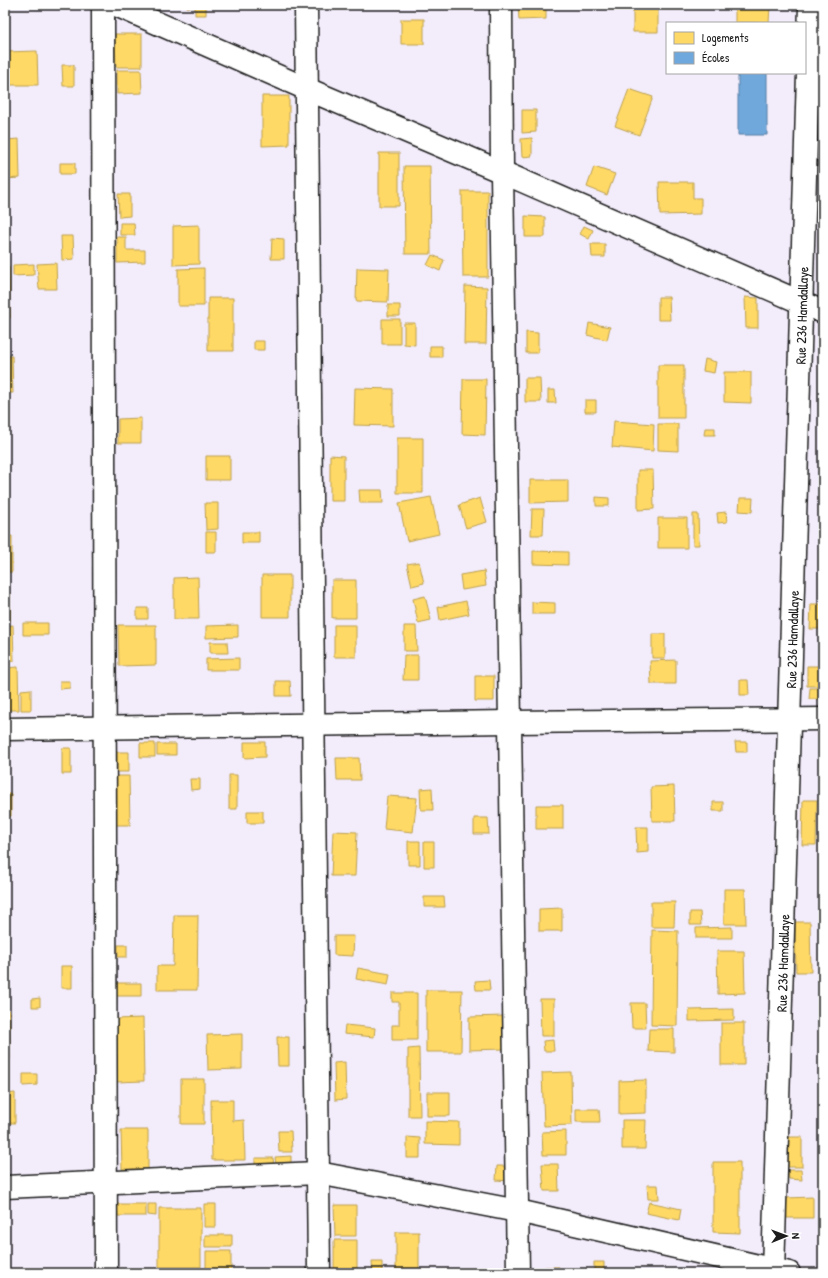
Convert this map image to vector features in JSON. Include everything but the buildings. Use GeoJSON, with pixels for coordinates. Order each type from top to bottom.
{"type":"FeatureCollection","features":[{"type":"Feature","properties":{"kind":"street"},"geometry":{"type":"LineString","coordinates":[[103,5],[106,1273]]}},
{"type":"Feature","properties":{"kind":"street"},"geometry":{"type":"LineString","coordinates":[[116,5],[823,312]]}},
{"type":"Feature","properties":{"kind":"street"},"geometry":{"type":"LineString","coordinates":[[306,5],[319,1273]]}},
{"type":"Feature","properties":{"kind":"street"},"geometry":{"type":"LineString","coordinates":[[501,5],[502,172],[518,1273]]}},
{"type":"Feature","properties":{"kind":"street","name":"Rue 236 Hamdallaye"},"geometry":{"type":"LineString","coordinates":[[778,1271],[789,720],[810,5]]}},
{"type":"Feature","properties":{"kind":"street"},"geometry":{"type":"LineString","coordinates":[[5,729],[823,719]]}},
{"type":"Feature","properties":{"kind":"street"},"geometry":{"type":"LineString","coordinates":[[5,1187],[318,1173],[518,1211],[778,1271]]}}]}
